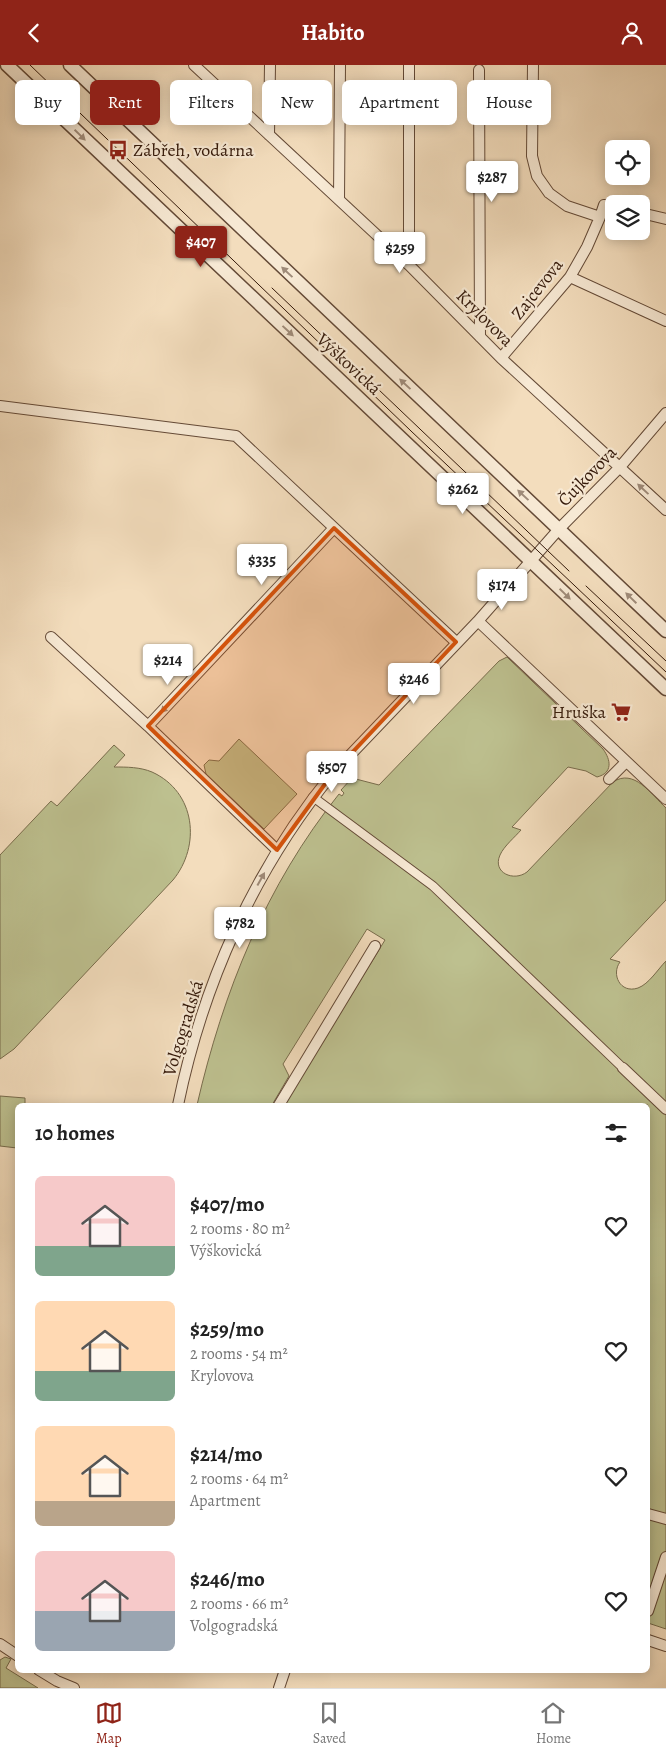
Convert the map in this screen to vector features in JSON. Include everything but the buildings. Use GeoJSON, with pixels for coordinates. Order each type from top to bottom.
{"type":"FeatureCollection","features":[{"type":"Feature","properties":{"kind":"street","name":"Výškovická"},"geometry":{"type":"LineString","coordinates":[[7,65],[666,689]]}},
{"type":"Feature","properties":{"kind":"street","name":"Výškovická"},"geometry":{"type":"LineString","coordinates":[[70,65],[666,631]]}},
{"type":"Feature","properties":{"kind":"street"},"geometry":{"type":"LineString","coordinates":[[269,135],[270,65]]}},
{"type":"Feature","properties":{"kind":"street"},"geometry":{"type":"LineString","coordinates":[[339,199],[340,65]]}},
{"type":"Feature","properties":{"kind":"street"},"geometry":{"type":"LineString","coordinates":[[408,265],[410,65]]}},
{"type":"Feature","properties":{"kind":"street"},"geometry":{"type":"LineString","coordinates":[[533,65],[532,156],[537,176],[548,193],[567,206],[600,217]]}},
{"type":"Feature","properties":{"kind":"street","name":"Krylovova"},"geometry":{"type":"LineString","coordinates":[[198,67],[408,265],[502,358],[666,510]]}},
{"type":"Feature","properties":{"kind":"street"},"geometry":{"type":"LineString","coordinates":[[479,70],[480,337]]}},
{"type":"Feature","properties":{"kind":"street","name":"Zajcevova"},"geometry":{"type":"LineString","coordinates":[[502,358],[570,277],[587,247],[600,217],[605,211]]}},
{"type":"Feature","properties":{"kind":"street"},"geometry":{"type":"LineString","coordinates":[[650,215],[666,219]]}},
{"type":"Feature","properties":{"kind":"street"},"geometry":{"type":"LineString","coordinates":[[570,277],[666,321]]}},
{"type":"Feature","properties":{"kind":"street"},"geometry":{"type":"LineString","coordinates":[[0,406],[236,436],[456,642]]}},
{"type":"Feature","properties":{"kind":"street","name":"Čujkovova"},"geometry":{"type":"LineString","coordinates":[[530,560],[620,467],[666,413]]}},
{"type":"Feature","properties":{"kind":"street"},"geometry":{"type":"LineString","coordinates":[[148,726],[334,528]]}},
{"type":"Feature","properties":{"kind":"street","name":"Volgogradská"},"geometry":{"type":"LineString","coordinates":[[178,1103],[186,1068],[209,993],[229,943],[251,896],[277,849],[313,797],[333,773],[478,621],[530,560]]}},
{"type":"Feature","properties":{"kind":"street"},"geometry":{"type":"LineString","coordinates":[[478,621],[666,799]]}},
{"type":"Feature","properties":{"kind":"street"},"geometry":{"type":"LineString","coordinates":[[51,637],[277,849]]}},
{"type":"Feature","properties":{"kind":"street"},"geometry":{"type":"LineString","coordinates":[[609,779],[626,761]]}},
{"type":"Feature","properties":{"kind":"street"},"geometry":{"type":"LineString","coordinates":[[313,797],[433,886],[666,1109]]}},
{"type":"Feature","properties":{"kind":"street"},"geometry":{"type":"LineString","coordinates":[[280,1103],[375,946]]}},
{"type":"Feature","properties":{"kind":"street"},"geometry":{"type":"LineString","coordinates":[[650,1514],[666,1519]]}},
{"type":"Feature","properties":{"kind":"street"},"geometry":{"type":"LineString","coordinates":[[650,1605],[666,1557]]}},
{"type":"Feature","properties":{"kind":"street"},"geometry":{"type":"LineString","coordinates":[[650,1641],[666,1646]]}},
{"type":"Feature","properties":{"kind":"street"},"geometry":{"type":"LineString","coordinates":[[0,1644],[15,1655]]}},
{"type":"Feature","properties":{"kind":"street"},"geometry":{"type":"LineString","coordinates":[[44,1673],[74,1688]]}},
{"type":"Feature","properties":{"kind":"street"},"geometry":{"type":"LineString","coordinates":[[279,1688],[285,1673]]}},
{"type":"Feature","properties":{"kind":"highlighted area"},"geometry":{"type":"Polygon","coordinates":[[[334,528],[456,642],[333,773],[277,850],[148,726],[334,528]]]}},
{"type":"Feature","properties":{"kind":"green space"},"geometry":{"type":"Polygon","coordinates":[[[507,657],[603,749],[609,762],[606,772],[597,777],[586,771],[568,767],[512,827],[521,830],[500,855],[498,861],[502,871],[511,876],[522,875],[527,872],[613,782],[628,778],[635,780],[642,784],[666,808],[666,900],[610,959],[620,962],[616,972],[619,982],[622,986],[632,989],[646,983],[666,961],[666,1629],[650,1624],[650,1103],[285,1103],[385,940],[367,929],[283,1064],[289,1076],[273,1103],[198,1103],[220,1022],[250,941],[290,865],[313,829],[339,794],[342,796],[344,793],[341,790],[352,778],[379,785],[499,661],[507,657]]]}},
{"type":"Feature","properties":{"kind":"green space"},"geometry":{"type":"Polygon","coordinates":[[[239,739],[297,794],[264,829],[206,774],[204,765],[209,760],[219,761],[239,739]]]}},
{"type":"Feature","properties":{"kind":"green space"},"geometry":{"type":"Polygon","coordinates":[[[114,745],[125,755],[114,767],[138,768],[152,772],[167,781],[178,793],[190,821],[188,852],[173,880],[14,1049],[0,1059],[0,855],[51,801],[57,806],[114,745]]]}},
{"type":"Feature","properties":{"kind":"green space"},"geometry":{"type":"Polygon","coordinates":[[[0,1096],[25,1098],[25,1103],[15,1103],[15,1148],[0,1146],[0,1096]]]}},
{"type":"Feature","properties":{"kind":"green space"},"geometry":{"type":"Polygon","coordinates":[[[5,1657],[11,1659],[6,1668],[38,1688],[0,1688],[0,1660],[5,1657]]]}},
{"type":"Feature","properties":{"kind":"tram line"},"geometry":{"type":"LineString","coordinates":[[30,65],[411,431],[666,672]]}},
{"type":"Feature","properties":{"kind":"tram line"},"geometry":{"type":"LineString","coordinates":[[272,288],[569,571]]}},
{"type":"Feature","properties":{"kind":"tram line"},"geometry":{"type":"LineString","coordinates":[[586,586],[666,661]]}},
{"type":"Feature","properties":{"kind":"place","name":"Zábřeh, vodárna"},"geometry":{"type":"Point","coordinates":[118,150]}},
{"type":"Feature","properties":{"kind":"place","name":"Hruška"},"geometry":{"type":"Point","coordinates":[621,712]}}]}
